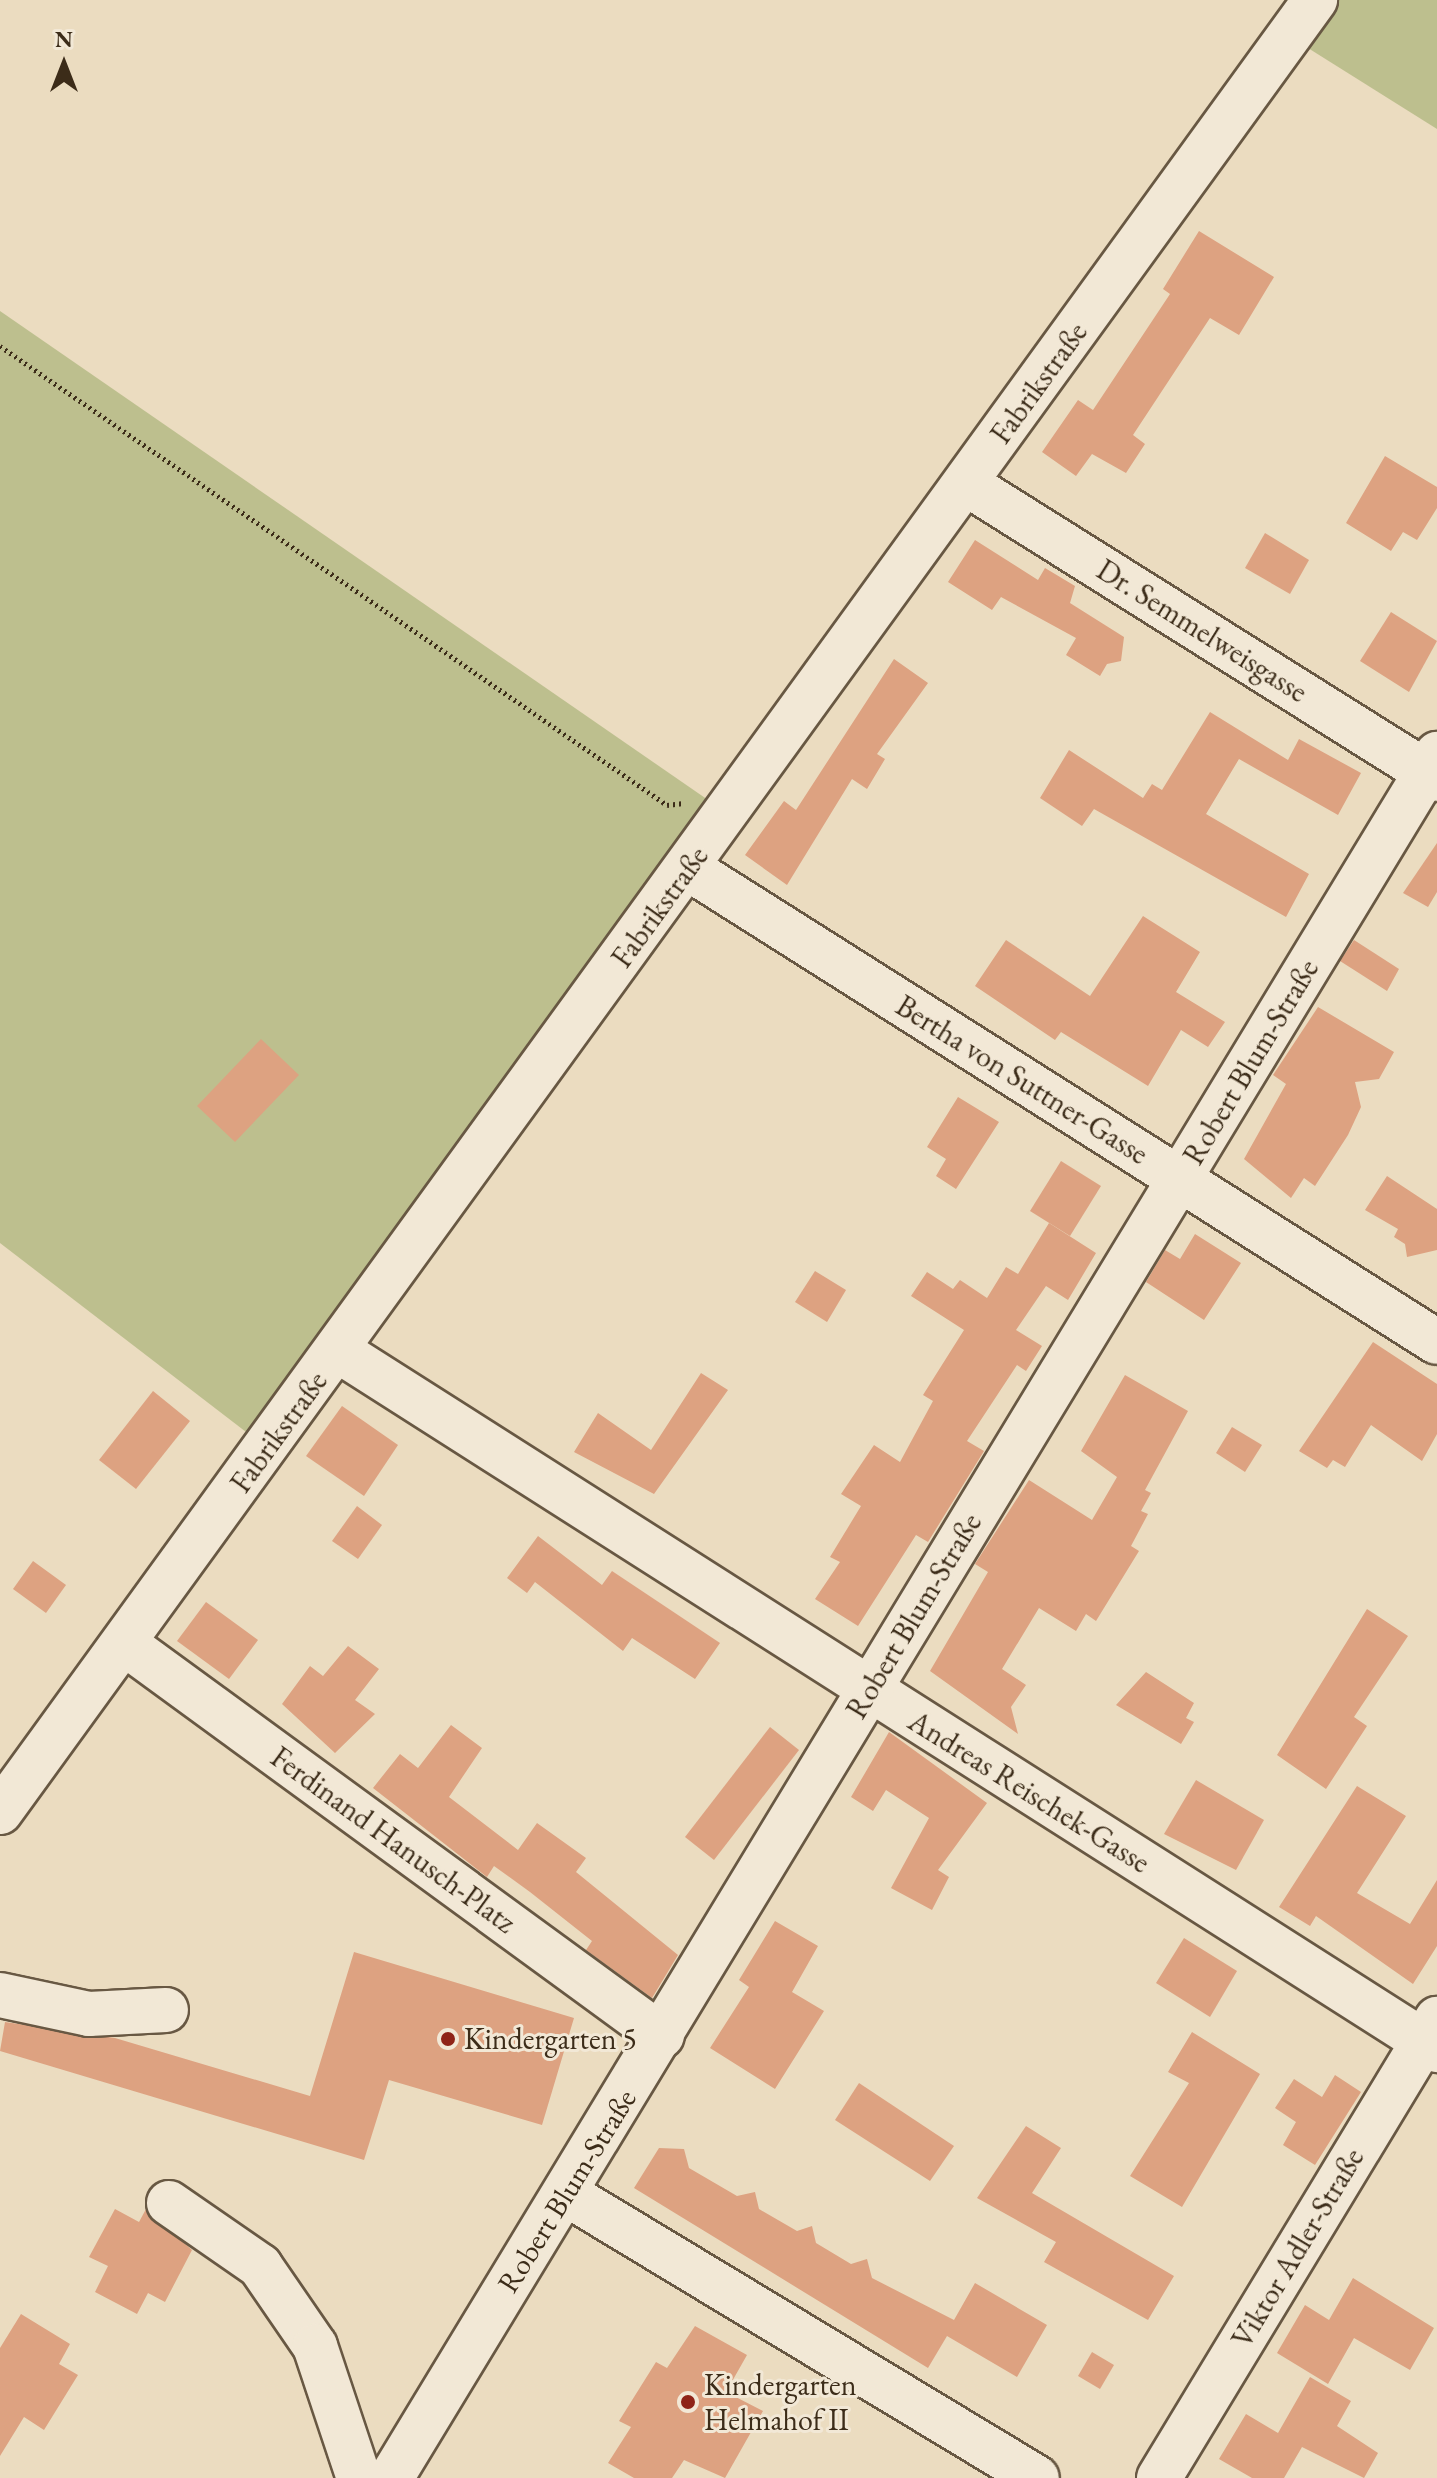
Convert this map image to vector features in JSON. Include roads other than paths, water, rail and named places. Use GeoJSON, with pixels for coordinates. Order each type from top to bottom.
{"type":"FeatureCollection","features":[{"type":"Feature","properties":{"kind":"street","name":"Fabrikstraße"},"geometry":{"type":"LineString","coordinates":[[0,1812],[339,1351],[1315,0]]}},
{"type":"Feature","properties":{"kind":"street","name":"Dr. Semmelweisgasse"},"geometry":{"type":"LineString","coordinates":[[967,484],[1433,769]]}},
{"type":"Feature","properties":{"kind":"street","name":"Robert Blum-Straße"},"geometry":{"type":"LineString","coordinates":[[391,2478],[1179,1180],[1433,769]]}},
{"type":"Feature","properties":{"kind":"street","name":"Bertha von Suttner-Gasse"},"geometry":{"type":"LineString","coordinates":[[688,868],[1437,1342]]}},
{"type":"Feature","properties":{"kind":"street","name":"Andreas Reischek-Gasse"},"geometry":{"type":"LineString","coordinates":[[339,1351],[869,1691],[1432,2037]]}},
{"type":"Feature","properties":{"kind":"street","name":"Ferdinand Hanusch-Platz"},"geometry":{"type":"LineString","coordinates":[[124,1643],[662,2036]]}},
{"type":"Feature","properties":{"kind":"street"},"geometry":{"type":"LineString","coordinates":[[0,1995],[89,2014],[166,2010]]}},
{"type":"Feature","properties":{"kind":"street","name":"Viktor Adler-Straße"},"geometry":{"type":"LineString","coordinates":[[1159,2478],[1432,2037]]}},
{"type":"Feature","properties":{"kind":"street"},"geometry":{"type":"LineString","coordinates":[[565,2193],[1037,2478]]}},
{"type":"Feature","properties":{"kind":"street"},"geometry":{"type":"LineString","coordinates":[[169,2203],[260,2266],[315,2346],[359,2478]]}},
{"type":"Feature","properties":{"kind":"place","name":"Kindergarten 5"},"geometry":{"type":"Point","coordinates":[448,2039]}},
{"type":"Feature","properties":{"kind":"place","name":"Kindergarten Helmahof II"},"geometry":{"type":"Point","coordinates":[688,2402]}}]}
